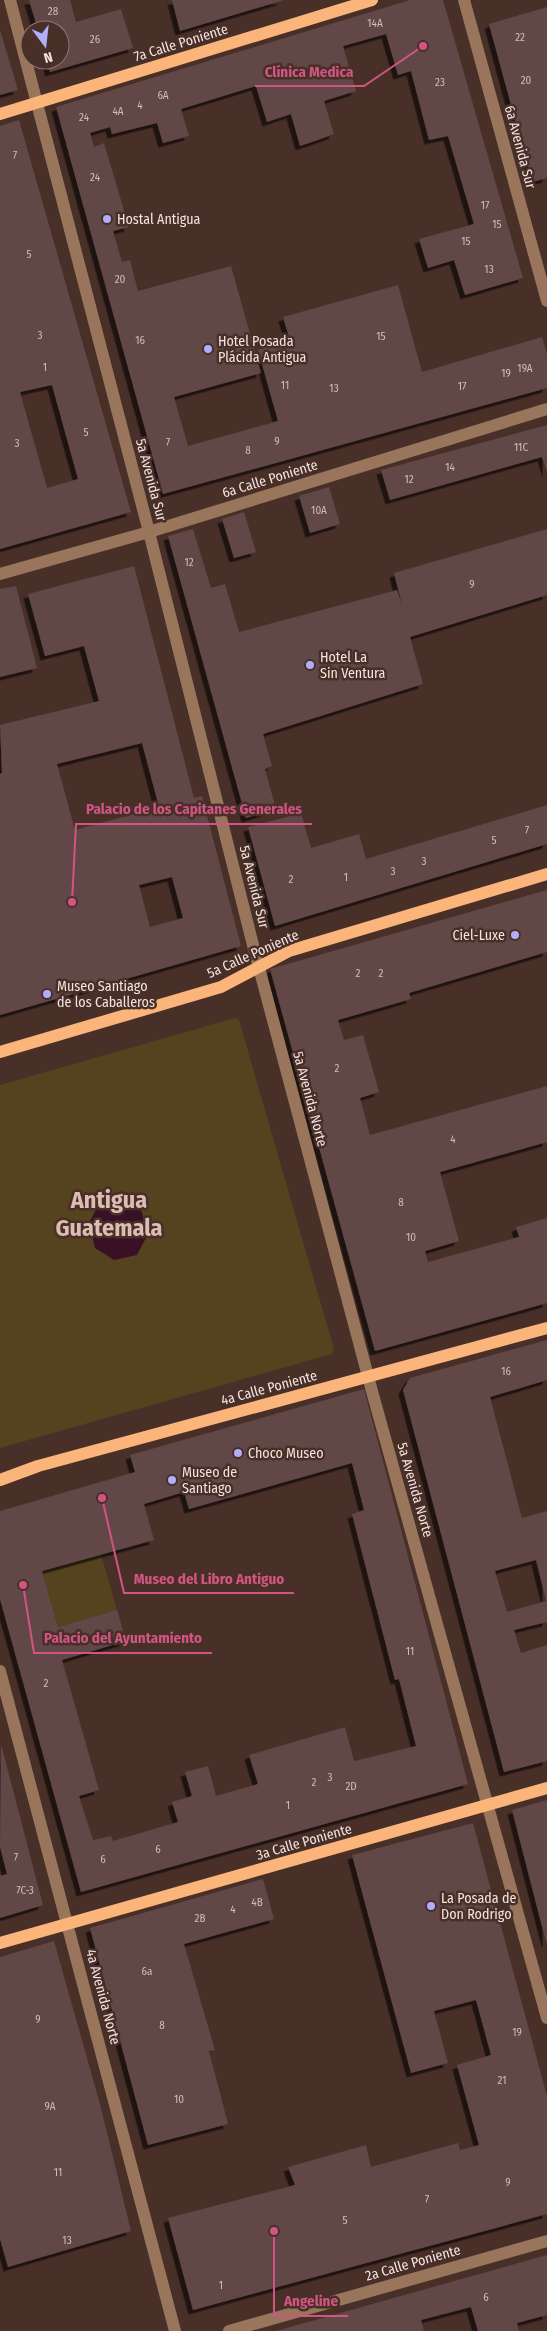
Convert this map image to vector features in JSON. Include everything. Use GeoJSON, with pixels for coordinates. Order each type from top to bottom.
{"type":"FeatureCollection","features":[{"type":"Feature","properties":{"kind":"main road","name":"7a Calle Poniente"},"geometry":{"type":"LineString","coordinates":[[0,114],[372,0]]}},
{"type":"Feature","properties":{"kind":"main road","name":"5a Calle Poniente"},"geometry":{"type":"LineString","coordinates":[[0,1052],[221,987],[289,951],[547,874]]}},
{"type":"Feature","properties":{"kind":"main road","name":"4a Calle Poniente"},"geometry":{"type":"LineString","coordinates":[[0,1480],[38,1466],[547,1328]]}},
{"type":"Feature","properties":{"kind":"main road","name":"3a Calle Poniente"},"geometry":{"type":"LineString","coordinates":[[0,1943],[547,1788]]}},
{"type":"Feature","properties":{"kind":"street","name":"5a Avenida Sur"},"geometry":{"type":"LineString","coordinates":[[10,0],[149,532],[259,968]]}},
{"type":"Feature","properties":{"kind":"street","name":"6a Avenida Sur"},"geometry":{"type":"LineString","coordinates":[[464,0],[547,301]]}},
{"type":"Feature","properties":{"kind":"street","name":"6a Calle Poniente"},"geometry":{"type":"LineString","coordinates":[[0,574],[149,532],[547,409]]}},
{"type":"Feature","properties":{"kind":"street","name":"5a Avenida Norte"},"geometry":{"type":"LineString","coordinates":[[259,968],[368,1376],[547,2018]]}},
{"type":"Feature","properties":{"kind":"street","name":"4a Avenida Norte"},"geometry":{"type":"LineString","coordinates":[[0,1671],[175,2331]]}},
{"type":"Feature","properties":{"kind":"street","name":"2a Calle Poniente"},"geometry":{"type":"LineString","coordinates":[[229,2331],[547,2241]]}},
{"type":"Feature","properties":{"kind":"shaded area"},"geometry":{"type":"Polygon","coordinates":[[[235,1018],[239,1020],[334,1349],[332,1354],[0,1448],[0,1085],[235,1018]]]}},
{"type":"Feature","properties":{"kind":"shaded area"},"geometry":{"type":"Polygon","coordinates":[[[123,1196],[141,1209],[148,1234],[137,1255],[114,1260],[95,1248],[89,1223],[100,1202],[123,1196]]]}},
{"type":"Feature","properties":{"kind":"shaded area"},"geometry":{"type":"Polygon","coordinates":[[[101,1554],[117,1610],[58,1627],[42,1571],[101,1554]]]}},
{"type":"Feature","properties":{"kind":"building"},"geometry":{"type":"Polygon","coordinates":[[[29,0],[70,0],[76,22],[121,9],[133,48],[70,66],[70,20],[35,20],[29,0]]]}},
{"type":"Feature","properties":{"kind":"building"},"geometry":{"type":"Polygon","coordinates":[[[172,0],[284,0],[180,31],[172,0]]]}},
{"type":"Feature","properties":{"kind":"building"},"geometry":{"type":"Polygon","coordinates":[[[410,0],[443,0],[523,278],[465,295],[454,260],[428,268],[419,239],[474,224],[448,136],[429,140],[411,71],[398,75],[386,34],[343,46],[356,91],[324,101],[334,134],[318,140],[300,146],[291,114],[267,122],[256,86],[181,109],[189,136],[163,143],[157,123],[112,134],[110,127],[90,133],[94,147],[104,143],[129,227],[113,231],[122,262],[130,260],[138,291],[231,266],[261,373],[174,397],[188,446],[278,421],[258,350],[290,340],[283,317],[398,285],[422,372],[542,337],[547,354],[547,388],[163,494],[56,107],[410,0]]]}},
{"type":"Feature","properties":{"kind":"building"},"geometry":{"type":"Polygon","coordinates":[[[547,7],[547,178],[532,182],[489,24],[547,7]]]}},
{"type":"Feature","properties":{"kind":"building"},"geometry":{"type":"Polygon","coordinates":[[[0,30],[18,90],[0,95],[0,30]]]}},
{"type":"Feature","properties":{"kind":"building"},"geometry":{"type":"Polygon","coordinates":[[[19,120],[131,512],[0,549],[0,126],[19,120]],[[52,385],[20,392],[47,488],[78,479],[52,385]]]}},
{"type":"Feature","properties":{"kind":"building"},"geometry":{"type":"Polygon","coordinates":[[[547,425],[547,472],[542,457],[390,500],[381,470],[547,425]]]}},
{"type":"Feature","properties":{"kind":"building"},"geometry":{"type":"Polygon","coordinates":[[[329,487],[340,524],[310,533],[299,496],[329,487]]]}},
{"type":"Feature","properties":{"kind":"building"},"geometry":{"type":"Polygon","coordinates":[[[244,512],[256,552],[234,558],[222,519],[244,512]]]}},
{"type":"Feature","properties":{"kind":"building"},"geometry":{"type":"Polygon","coordinates":[[[193,529],[211,588],[225,584],[239,632],[397,590],[402,605],[394,573],[547,529],[547,595],[410,637],[423,684],[263,734],[272,766],[265,769],[276,809],[246,818],[168,536],[193,529]]]}},
{"type":"Feature","properties":{"kind":"building"},"geometry":{"type":"Polygon","coordinates":[[[134,566],[194,798],[202,796],[241,946],[0,1015],[0,774],[2,773],[0,725],[99,701],[84,646],[45,656],[28,594],[134,566]],[[142,743],[57,764],[75,830],[159,807],[142,743]],[[172,877],[139,885],[150,927],[183,918],[172,877]]]}},
{"type":"Feature","properties":{"kind":"building"},"geometry":{"type":"Polygon","coordinates":[[[16,586],[37,668],[0,677],[0,589],[16,586]]]}},
{"type":"Feature","properties":{"kind":"building"},"geometry":{"type":"Polygon","coordinates":[[[547,805],[547,844],[275,926],[248,827],[301,813],[311,848],[359,834],[366,859],[547,805]]]}},
{"type":"Feature","properties":{"kind":"building"},"geometry":{"type":"Polygon","coordinates":[[[547,890],[547,952],[409,993],[411,999],[338,1020],[344,1040],[363,1035],[379,1092],[360,1098],[370,1135],[547,1086],[547,1142],[440,1172],[459,1241],[425,1251],[428,1262],[519,1237],[516,1227],[547,1218],[547,1303],[375,1351],[270,969],[547,890]]]}},
{"type":"Feature","properties":{"kind":"building"},"geometry":{"type":"Polygon","coordinates":[[[547,1340],[547,1380],[490,1397],[522,1518],[547,1511],[547,1622],[514,1630],[521,1653],[547,1645],[547,1761],[504,1772],[403,1390],[410,1378],[547,1340]],[[536,1560],[495,1571],[507,1612],[546,1601],[536,1560]]]}},
{"type":"Feature","properties":{"kind":"building"},"geometry":{"type":"Polygon","coordinates":[[[364,1389],[468,1784],[81,1892],[0,1599],[0,1511],[135,1472],[130,1455],[364,1389]],[[352,1463],[189,1509],[184,1492],[144,1504],[154,1540],[42,1571],[58,1627],[117,1610],[126,1641],[62,1660],[99,1790],[79,1796],[93,1840],[111,1836],[113,1841],[178,1822],[172,1802],[192,1796],[185,1772],[208,1766],[216,1796],[258,1784],[249,1755],[345,1727],[354,1761],[416,1746],[399,1679],[395,1680],[352,1514],[364,1510],[352,1463]]]}},
{"type":"Feature","properties":{"kind":"building"},"geometry":{"type":"Polygon","coordinates":[[[1,1744],[43,1905],[0,1918],[0,1876],[7,1874],[0,1847],[1,1744]]]}},
{"type":"Feature","properties":{"kind":"building"},"geometry":{"type":"Polygon","coordinates":[[[547,1800],[547,1942],[546,1942],[512,1810],[547,1800]]]}},
{"type":"Feature","properties":{"kind":"building"},"geometry":{"type":"Polygon","coordinates":[[[473,1823],[547,2096],[547,2214],[193,2310],[168,2218],[295,2185],[288,2167],[366,2145],[371,2167],[458,2143],[460,2150],[479,2145],[457,2065],[491,2055],[476,2000],[434,2011],[448,2063],[411,2073],[352,1855],[473,1823]]]}},
{"type":"Feature","properties":{"kind":"building"},"geometry":{"type":"Polygon","coordinates":[[[263,1879],[274,1919],[184,1944],[215,2050],[209,2051],[228,2124],[148,2145],[90,1928],[263,1879]]]}},
{"type":"Feature","properties":{"kind":"building"},"geometry":{"type":"Polygon","coordinates":[[[54,1941],[100,2104],[131,2231],[8,2267],[0,2239],[0,1957],[54,1941]]]}},
{"type":"Feature","properties":{"kind":"building"},"geometry":{"type":"Polygon","coordinates":[[[547,2255],[547,2315],[517,2323],[519,2331],[478,2331],[471,2307],[421,2320],[424,2331],[276,2331],[547,2255]]]}},
{"type":"Feature","properties":{"kind":"place","name":"Clínica Medica"},"geometry":{"type":"Point","coordinates":[423,46]}},
{"type":"Feature","properties":{"kind":"place","name":"Hostal Antigua"},"geometry":{"type":"Point","coordinates":[107,219]}},
{"type":"Feature","properties":{"kind":"place","name":"Hotel Posada Plácida Antigua"},"geometry":{"type":"Point","coordinates":[208,349]}},
{"type":"Feature","properties":{"kind":"place","name":"Hotel La Sin Ventura"},"geometry":{"type":"Point","coordinates":[310,665]}},
{"type":"Feature","properties":{"kind":"place","name":"Palacio de los Capitanes Generales"},"geometry":{"type":"Point","coordinates":[72,902]}},
{"type":"Feature","properties":{"kind":"place","name":"Ciel-Luxe"},"geometry":{"type":"Point","coordinates":[515,935]}},
{"type":"Feature","properties":{"kind":"place","name":"Museo Santiago de los Caballeros"},"geometry":{"type":"Point","coordinates":[47,994]}},
{"type":"Feature","properties":{"kind":"place","name":"Choco Museo"},"geometry":{"type":"Point","coordinates":[238,1453]}},
{"type":"Feature","properties":{"kind":"place","name":"Museo de Santiago"},"geometry":{"type":"Point","coordinates":[172,1480]}},
{"type":"Feature","properties":{"kind":"place","name":"Museo del Libro Antiguo"},"geometry":{"type":"Point","coordinates":[102,1498]}},
{"type":"Feature","properties":{"kind":"place","name":"Palacio del Ayuntamiento"},"geometry":{"type":"Point","coordinates":[23,1585]}},
{"type":"Feature","properties":{"kind":"place","name":"La Posada de Don Rodrigo"},"geometry":{"type":"Point","coordinates":[431,1906]}},
{"type":"Feature","properties":{"kind":"place","name":"Angeline"},"geometry":{"type":"Point","coordinates":[274,2231]}},
{"type":"Feature","properties":{"kind":"district","name":"Antigua Guatemala"},"geometry":{"type":"Point","coordinates":[109,1214]}}]}
